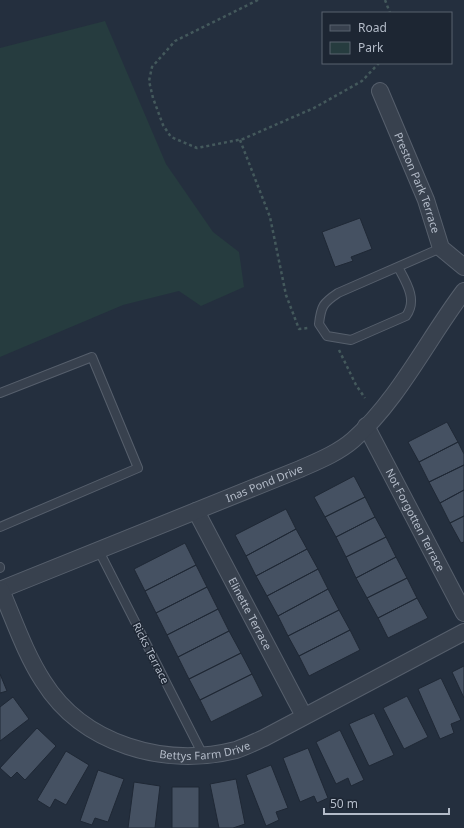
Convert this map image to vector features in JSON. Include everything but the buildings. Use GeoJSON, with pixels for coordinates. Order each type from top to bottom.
{"type":"FeatureCollection","features":[{"type":"Feature","properties":{"kind":"street","name":"Preston Park Terrace"},"geometry":{"type":"LineString","coordinates":[[380,91],[426,200],[441,248],[464,267]]}},
{"type":"Feature","properties":{"kind":"street","name":"Inas Pond Drive"},"geometry":{"type":"LineString","coordinates":[[0,589],[99,551],[323,459],[352,441],[386,403],[464,291]]}},
{"type":"Feature","properties":{"kind":"street","name":"Not Forgotten Terrace"},"geometry":{"type":"LineString","coordinates":[[366,426],[464,613]]}},
{"type":"Feature","properties":{"kind":"street","name":"Elinette Terrace"},"geometry":{"type":"LineString","coordinates":[[196,511],[304,716]]}},
{"type":"Feature","properties":{"kind":"street","name":"Bettys Farm Drive"},"geometry":{"type":"LineString","coordinates":[[0,589],[26,649],[43,681],[70,714],[90,728],[116,742],[144,752],[168,756],[203,755],[237,750],[264,738],[464,632]]}},
{"type":"Feature","properties":{"kind":"lane"},"geometry":{"type":"LineString","coordinates":[[398,267],[408,286],[412,301],[411,310],[406,316],[351,340],[327,336],[319,324],[321,308],[328,300],[338,293],[441,248]]}},
{"type":"Feature","properties":{"kind":"lane"},"geometry":{"type":"LineString","coordinates":[[0,393],[92,356],[138,468],[0,527]]}},
{"type":"Feature","properties":{"kind":"lane","name":"Ricks Terrace"},"geometry":{"type":"LineString","coordinates":[[99,551],[203,755]]}},
{"type":"Feature","properties":{"kind":"path"},"geometry":{"type":"LineString","coordinates":[[258,0],[175,41],[152,67],[148,81],[163,125],[171,137],[197,148],[240,140],[321,104],[362,81],[378,64]]}},
{"type":"Feature","properties":{"kind":"path"},"geometry":{"type":"LineString","coordinates":[[385,0],[390,12]]}},
{"type":"Feature","properties":{"kind":"path"},"geometry":{"type":"LineString","coordinates":[[240,140],[270,217],[286,295],[299,329],[310,328]]}},
{"type":"Feature","properties":{"kind":"path"},"geometry":{"type":"LineString","coordinates":[[338,348],[356,385],[365,398]]}},
{"type":"Feature","properties":{"kind":"green space"},"geometry":{"type":"Polygon","coordinates":[[[105,21],[166,164],[213,232],[239,252],[244,287],[201,306],[179,291],[123,305],[0,357],[0,48],[105,21]]]}}]}
